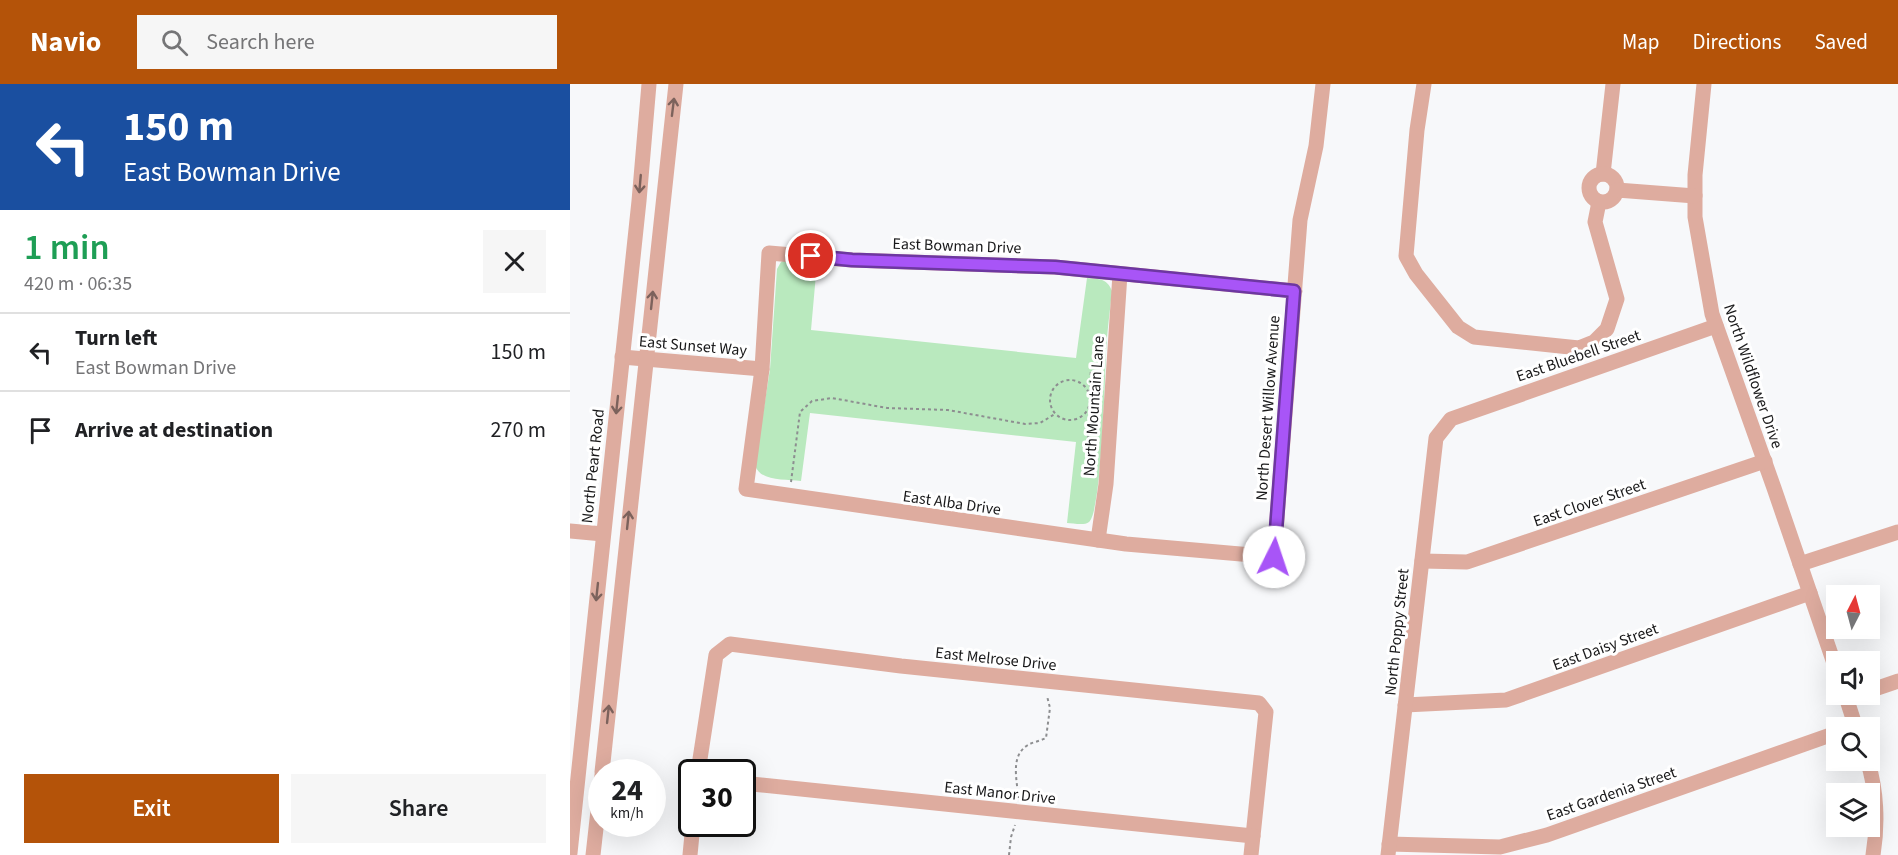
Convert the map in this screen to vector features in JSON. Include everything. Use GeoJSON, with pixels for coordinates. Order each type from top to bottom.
{"type":"FeatureCollection","features":[{"type":"Feature","properties":{"kind":"street","name":"North Peart Road"},"geometry":{"type":"LineString","coordinates":[[570,853],[639,201],[649,84]]}},
{"type":"Feature","properties":{"kind":"street"},"geometry":{"type":"LineString","coordinates":[[604,759],[676,84]]}},
{"type":"Feature","properties":{"kind":"street","name":"North Desert Willow Avenue"},"geometry":{"type":"LineString","coordinates":[[1274,557],[1300,220],[1316,146],[1323,84]]}},
{"type":"Feature","properties":{"kind":"street"},"geometry":{"type":"LineString","coordinates":[[1424,84],[1416,130],[1406,256],[1416,274],[1458,327],[1473,336],[1485,338],[1579,348],[1594,342],[1607,329],[1617,299],[1595,222],[1599,202]]}},
{"type":"Feature","properties":{"kind":"street"},"geometry":{"type":"LineString","coordinates":[[1603,174],[1613,84]]}},
{"type":"Feature","properties":{"kind":"street","name":"North Wildflower Drive"},"geometry":{"type":"LineString","coordinates":[[1704,84],[1695,175],[1695,217],[1712,314],[1830,651]]}},
{"type":"Feature","properties":{"kind":"street"},"geometry":{"type":"LineString","coordinates":[[1603,174],[1612,177],[1617,190],[1609,201],[1599,202],[1592,197],[1589,189],[1594,177],[1603,174]]}},
{"type":"Feature","properties":{"kind":"street"},"geometry":{"type":"LineString","coordinates":[[1617,190],[1695,196]]}},
{"type":"Feature","properties":{"kind":"street","name":"East Bowman Drive"},"geometry":{"type":"LineString","coordinates":[[762,369],[769,253],[852,260],[1024,265],[1294,291]]}},
{"type":"Feature","properties":{"kind":"street","name":"North Mountain Lane"},"geometry":{"type":"LineString","coordinates":[[1098,540],[1106,484],[1120,274]]}},
{"type":"Feature","properties":{"kind":"street","name":"East Bluebell Street"},"geometry":{"type":"LineString","coordinates":[[1451,418],[1716,326]]}},
{"type":"Feature","properties":{"kind":"street","name":"East Sunset Way"},"geometry":{"type":"LineString","coordinates":[[622,357],[762,369]]}},
{"type":"Feature","properties":{"kind":"street","name":"East Alba Drive"},"geometry":{"type":"LineString","coordinates":[[762,369],[746,489],[1098,540],[1274,557]]}},
{"type":"Feature","properties":{"kind":"street","name":"North Poppy Street"},"geometry":{"type":"LineString","coordinates":[[1389,850],[1436,438],[1451,418]]}},
{"type":"Feature","properties":{"kind":"street","name":"East Clover Street"},"geometry":{"type":"LineString","coordinates":[[1422,561],[1467,562],[1765,461]]}},
{"type":"Feature","properties":{"kind":"street"},"geometry":{"type":"LineString","coordinates":[[570,531],[603,534]]}},
{"type":"Feature","properties":{"kind":"street"},"geometry":{"type":"LineString","coordinates":[[1800,564],[1898,532]]}},
{"type":"Feature","properties":{"kind":"street","name":"East Daisy Street"},"geometry":{"type":"LineString","coordinates":[[1405,705],[1506,700],[1810,592]]}},
{"type":"Feature","properties":{"kind":"street","name":"East Melrose Drive"},"geometry":{"type":"LineString","coordinates":[[700,759],[716,655],[730,644],[901,666],[1259,702],[1266,712],[1253,836]]}},
{"type":"Feature","properties":{"kind":"street"},"geometry":{"type":"LineString","coordinates":[[1880,687],[1898,681]]}},
{"type":"Feature","properties":{"kind":"street","name":"East Gardenia Street"},"geometry":{"type":"LineString","coordinates":[[1389,850],[1500,847],[1547,835],[1826,737]]}},
{"type":"Feature","properties":{"kind":"street"},"geometry":{"type":"LineString","coordinates":[[1871,771],[1873,778],[1875,842],[1873,855]]}},
{"type":"Feature","properties":{"kind":"street","name":"East Manor Drive"},"geometry":{"type":"LineString","coordinates":[[756,784],[1253,836]]}},
{"type":"Feature","properties":{"kind":"street"},"geometry":{"type":"LineString","coordinates":[[1251,855],[1253,836]]}},
{"type":"Feature","properties":{"kind":"street"},"geometry":{"type":"LineString","coordinates":[[593,855],[595,837]]}},
{"type":"Feature","properties":{"kind":"street"},"geometry":{"type":"LineString","coordinates":[[690,855],[692,837]]}},
{"type":"Feature","properties":{"kind":"path"},"geometry":{"type":"LineString","coordinates":[[1098,462],[1088,458],[1089,396],[1091,367],[1103,365]]}},
{"type":"Feature","properties":{"kind":"path"},"geometry":{"type":"LineString","coordinates":[[1089,396],[1083,385],[1078,382],[1065,381],[1059,384],[1051,394],[1050,401],[1055,414],[1061,418],[1074,419],[1084,413],[1090,402]]}},
{"type":"Feature","properties":{"kind":"path"},"geometry":{"type":"LineString","coordinates":[[792,478],[800,412],[812,401],[832,398],[887,408],[943,409],[1025,424],[1040,423],[1055,414]]}},
{"type":"Feature","properties":{"kind":"path"},"geometry":{"type":"LineString","coordinates":[[1009,855],[1017,812],[1018,795],[1015,781],[1018,757],[1025,747],[1046,738],[1050,708],[1047,693],[1049,681]]}},
{"type":"Feature","properties":{"kind":"green space"},"geometry":{"type":"Polygon","coordinates":[[[786,259],[817,263],[811,330],[1076,358],[1087,278],[1102,280],[1108,284],[1112,291],[1106,344],[1100,470],[1093,513],[1089,522],[1067,523],[1076,442],[810,413],[801,481],[774,479],[762,474],[755,465],[770,369],[777,269],[786,259]]]}},
{"type":"Feature","properties":{"kind":"route"},"geometry":{"type":"LineString","coordinates":[[811,256],[852,260],[1014,264],[1294,291],[1274,557]]}}]}
